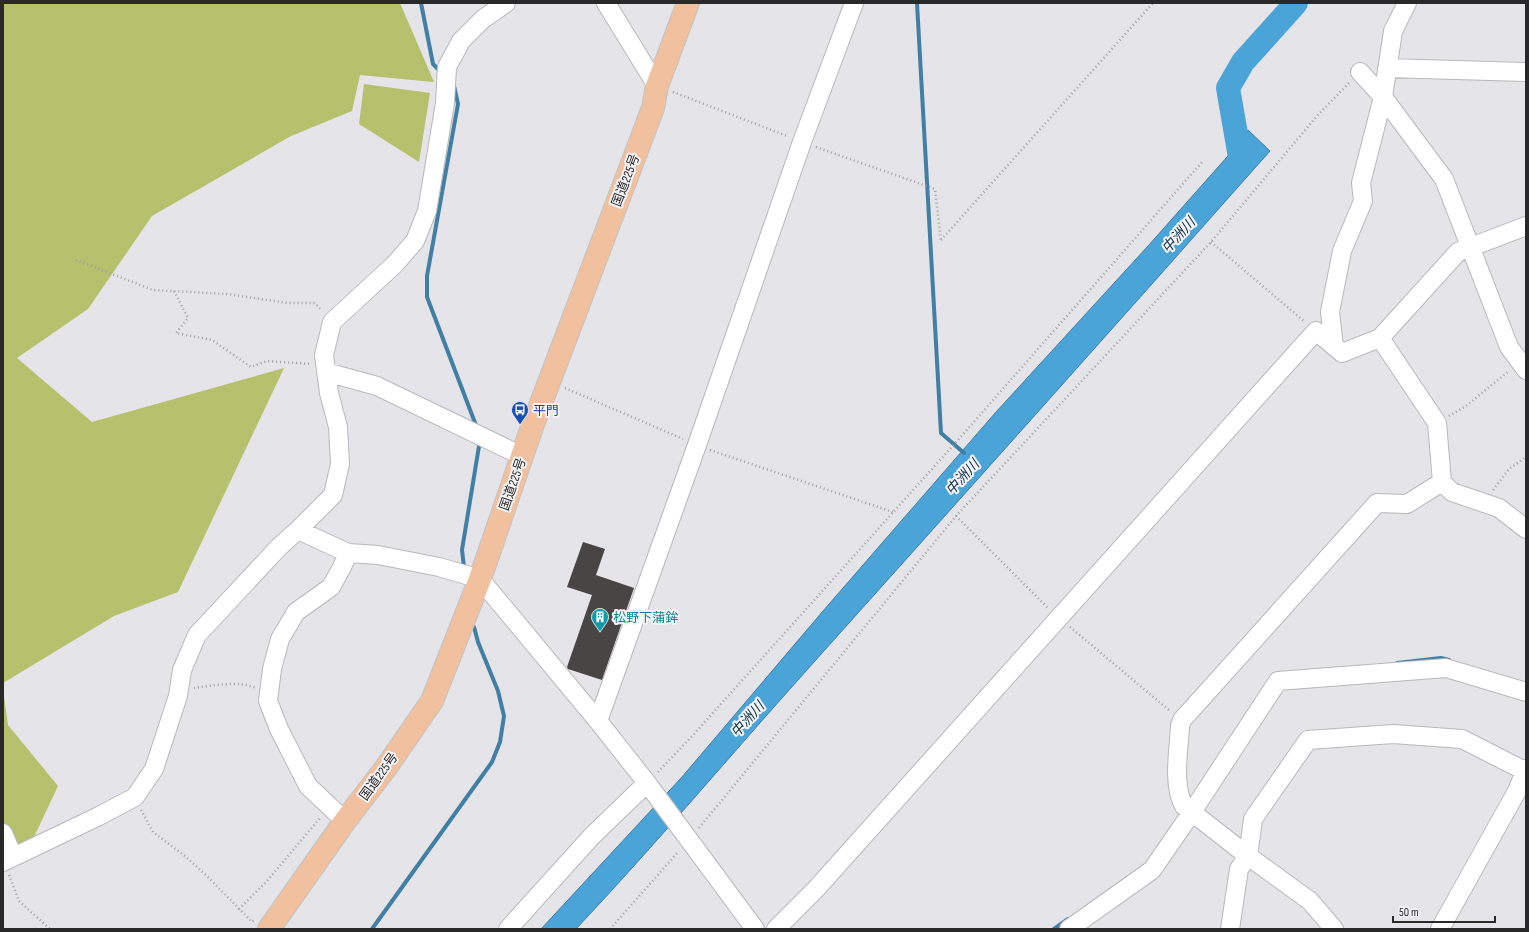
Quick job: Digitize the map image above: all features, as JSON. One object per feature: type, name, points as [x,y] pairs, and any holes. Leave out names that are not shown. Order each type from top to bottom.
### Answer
[{"type":"highway","name":"国道225号","points":[[263,923],[293,896],[338,813],[385,769],[432,700],[480,580],[549,381],[653,108],[657,86],[688,3]]},
{"type":"street","points":[[3,833],[7,860],[135,797],[154,769],[179,690],[182,670],[197,635],[278,547],[298,530],[333,495],[340,464],[338,427],[329,393],[324,355],[332,322],[394,265],[415,241],[427,211],[445,103],[447,68],[461,42],[483,19],[506,3]]},
{"type":"street","points":[[606,3],[657,86]]},
{"type":"street","points":[[598,721],[697,445],[802,142],[854,3]]},
{"type":"street","points":[[1334,346],[1330,312],[1342,251],[1363,201],[1361,183],[1383,97],[1393,31],[1407,3]]},
{"type":"street","points":[[1387,68],[1526,70]]},
{"type":"street","points":[[1360,72],[1383,97],[1444,179],[1469,247],[1509,347],[1523,366]]},
{"type":"street","points":[[776,929],[816,888],[1316,331],[1342,353],[1380,338],[1458,252],[1526,226]]},
{"type":"street","points":[[1380,338],[1437,423],[1442,482],[1452,492],[1499,508],[1526,529]]},
{"type":"street","points":[[326,372],[377,386],[522,456]]},
{"type":"street","points":[[1334,929],[1310,901],[1248,856],[1188,809],[1180,800],[1177,782],[1180,726],[1182,720],[1377,503],[1407,504],[1442,482]]},
{"type":"street","points":[[298,530],[348,553],[378,555],[431,566],[480,580],[598,721],[687,834],[755,929]]},
{"type":"street","points":[[338,813],[308,786],[279,729],[268,702],[272,670],[280,639],[296,612],[331,587],[348,553]]},
{"type":"street","points":[[1069,929],[1152,870],[1188,809],[1278,681],[1446,668],[1526,692]]},
{"type":"street","points":[[1230,929],[1239,869],[1248,856],[1253,819],[1308,740],[1392,734],[1462,739],[1525,770],[1522,794],[1440,929]]},
{"type":"street","points":[[508,929],[592,836],[649,786]]},
{"type":"path","points":[[941,241],[1153,3]]},
{"type":"path","points":[[610,929],[687,834],[956,516],[1211,242],[1317,116],[1360,72]]},
{"type":"path","points":[[649,786],[1203,161]]},
{"type":"path","points":[[1211,242],[1316,331]]},
{"type":"path","points":[[76,260],[153,290],[227,294],[288,304],[315,303],[332,322]]},
{"type":"path","points":[[174,291],[188,318],[176,333],[212,340],[251,367],[267,360],[316,364],[326,372]]},
{"type":"path","points":[[1437,423],[1466,406],[1523,366]]},
{"type":"path","points":[[549,381],[697,445],[893,512]]},
{"type":"path","points":[[1483,503],[1509,469],[1526,457]]},
{"type":"path","points":[[179,690],[218,684],[250,685],[269,696]]},
{"type":"path","points":[[135,797],[153,832],[185,856],[252,922],[263,923]]},
{"type":"path","points":[[239,909],[267,880],[338,813]]},
{"type":"path","points":[[7,860],[20,901],[50,929]]},
{"type":"green space","points":[[3,3],[400,3],[434,82],[360,75],[352,111],[291,136],[152,216],[88,309],[17,358],[92,422],[284,368],[178,592],[114,616],[3,683]]},
{"type":"green space","points":[[364,84],[430,93],[419,162],[359,124]]},
{"type":"green space","points":[[3,689],[8,725],[58,786],[34,837],[3,858]]},
{"type":"water","points":[[1248,130],[1270,151],[576,929],[541,929],[682,777],[823,611],[996,412],[1148,246],[1227,157]]},
{"type":"building","name":"松野下蒲鉾","points":[[583,542],[605,549],[596,575],[634,588],[602,680],[568,669],[567,667],[592,595],[567,587]]},
{"type":"waterway","points":[[421,3],[433,64],[441,72]]},
{"type":"waterway","points":[[917,3],[941,433],[964,453]]},
{"type":"waterway","name":"中洲川","points":[[1234,172],[1241,163],[1228,88],[1243,62],[1296,3]]},
{"type":"waterway","points":[[454,86],[458,104],[427,276],[427,297],[477,428]]},
{"type":"waterway","points":[[464,567],[462,550],[480,440]]},
{"type":"waterway","points":[[372,929],[492,762],[500,742],[504,716],[498,691],[478,642],[474,627]]},
{"type":"waterway","points":[[1397,663],[1441,658],[1449,660]]},
{"type":"waterway","points":[[1054,929],[1068,919]]},
{"type":"place","name":"平門","points":[[520,425]]},
{"type":"place","name":"松野下蒲鉾","points":[[600,632]]}]
